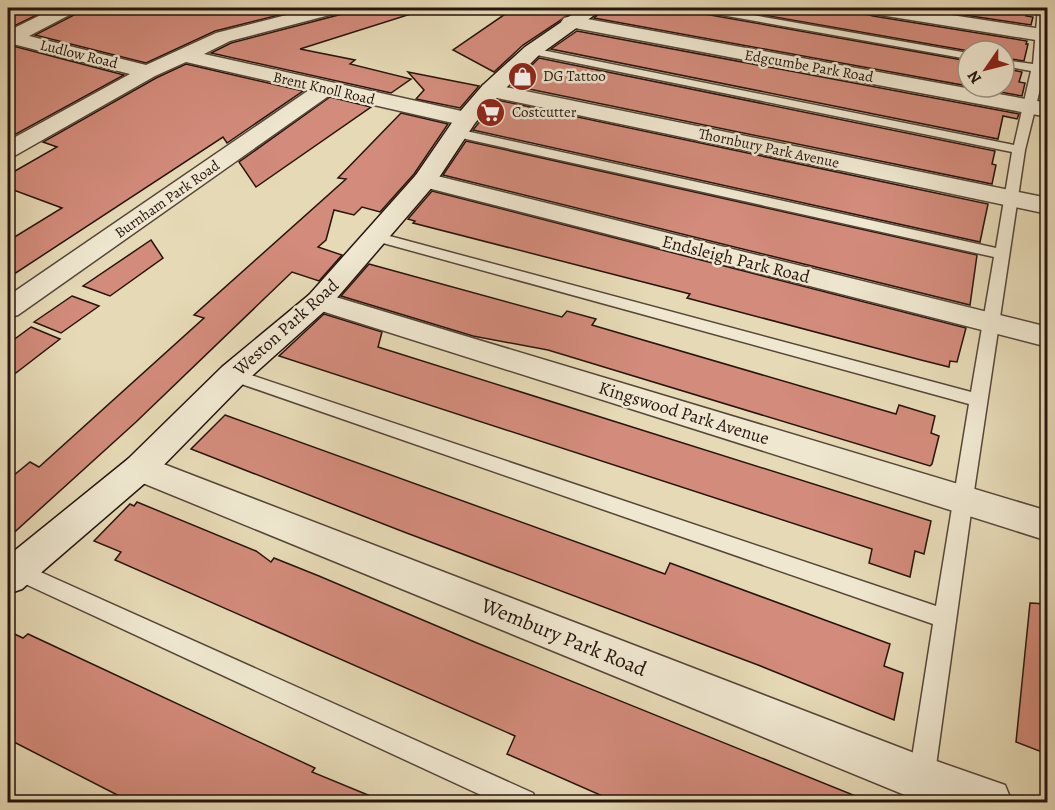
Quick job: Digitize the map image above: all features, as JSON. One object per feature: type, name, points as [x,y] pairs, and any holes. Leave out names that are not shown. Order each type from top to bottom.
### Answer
[{"type":"street","points":[[9,38],[68,8]]},
{"type":"street","points":[[8,150],[148,72],[223,37],[334,8]]},
{"type":"street","name":"Weston Park Road","points":[[12,574],[140,468],[233,375],[319,301],[425,180],[462,126],[491,90],[532,51],[571,22],[595,8]]},
{"type":"street","points":[[874,8],[1045,36]]},
{"type":"street","name":"Edgcumbe Park Road","points":[[571,22],[1040,109]]},
{"type":"street","name":"Ludlow Road","points":[[9,38],[148,72]]},
{"type":"street","name":"Brent Knoll Road","points":[[182,55],[326,88],[462,126]]},
{"type":"street","name":"Burnham Park Road","points":[[8,309],[326,88]]},
{"type":"street","name":"Thornbury Park Avenue","points":[[491,90],[1047,206]]},
{"type":"street","name":"Endsleigh Park Road","points":[[425,180],[1047,337]]},
{"type":"street","name":"Kingswood Park Avenue","points":[[319,301],[963,498],[1047,526]]},
{"type":"street","name":"Wembury Park Road","points":[[140,468],[920,791],[988,802]]},
{"type":"lane","points":[[699,8],[956,54]]},
{"type":"lane","points":[[920,791],[963,498],[993,324],[1019,150],[1040,109],[1039,69],[1045,36],[1043,8]]},
{"type":"lane","points":[[532,51],[1019,150]]},
{"type":"lane","points":[[1016,65],[1039,69]]},
{"type":"lane","points":[[462,126],[1003,254]]},
{"type":"lane","points":[[377,237],[979,400]]},
{"type":"lane","points":[[233,375],[945,619]]},
{"type":"lane","points":[[12,574],[524,802]]},
{"type":"building","points":[[8,8],[51,8],[8,29]]},
{"type":"building","points":[[79,8],[307,8],[215,31],[146,63],[35,35],[76,14]]},
{"type":"building","points":[[345,8],[414,8],[414,13],[300,49],[355,60],[350,64],[411,79],[391,93],[211,53],[231,43],[342,14]]},
{"type":"building","points":[[514,8],[579,8],[523,45],[494,72],[453,50]]},
{"type":"building","points":[[606,8],[692,8],[699,13],[956,59],[956,84],[594,18]]},
{"type":"building","points":[[723,8],[863,8],[866,14],[873,16],[1015,39],[956,39],[956,49]]},
{"type":"building","points":[[917,8],[996,8],[1027,13],[1026,16],[1033,17],[1031,25]]},
{"type":"building","points":[[577,31],[1019,114],[1017,119],[1003,116],[998,139],[551,49]]},
{"type":"building","points":[[1016,39],[1027,41],[1024,61],[1016,60]]},
{"type":"building","points":[[13,46],[124,75],[16,134],[8,131],[8,47]]},
{"type":"building","points":[[539,58],[995,151],[992,164],[996,165],[992,184],[524,88],[514,83]]},
{"type":"building","points":[[186,64],[303,91],[227,143],[223,137],[8,278],[8,241],[62,208],[8,188],[8,175],[57,147],[43,142],[156,78]]},
{"type":"building","points":[[1016,71],[1022,72],[1019,82],[1025,83],[1022,96],[1016,95]]},
{"type":"building","points":[[408,72],[479,86],[460,108],[416,99],[424,90]]},
{"type":"building","points":[[330,97],[371,107],[256,187],[239,162]]},
{"type":"building","points":[[497,100],[988,204],[980,242],[473,130]]},
{"type":"building","points":[[401,113],[448,124],[414,174],[380,212],[362,207],[354,215],[334,210],[326,240],[318,247],[342,255],[319,281],[292,272],[136,422],[8,538],[8,480],[30,462],[39,467],[204,318],[194,315],[346,179],[338,178]]},
{"type":"building","points":[[466,141],[977,255],[970,305],[443,175]]},
{"type":"building","points":[[432,191],[966,328],[957,362],[950,361],[949,367],[921,360],[687,298],[690,294],[413,223],[415,221],[408,219]]},
{"type":"building","points":[[151,240],[163,258],[110,296],[83,286]]},
{"type":"building","points":[[369,264],[562,317],[567,311],[596,319],[592,325],[896,414],[899,405],[935,416],[931,433],[939,436],[932,464],[930,466],[548,350],[473,336],[341,296]]},
{"type":"building","points":[[72,296],[99,306],[61,333],[34,322]]},
{"type":"building","points":[[324,314],[382,332],[378,347],[931,521],[924,554],[915,551],[910,577],[869,563],[872,549],[279,356]]},
{"type":"building","points":[[31,327],[60,339],[8,379],[8,344]]},
{"type":"building","points":[[225,415],[665,574],[670,563],[890,644],[884,666],[903,673],[894,720],[758,665],[191,449]]},
{"type":"building","points":[[137,502],[256,551],[271,562],[274,558],[319,576],[477,643],[868,801],[616,802],[507,754],[515,736],[115,560],[121,552],[94,541],[130,504],[134,506]]},
{"type":"building","points":[[1030,603],[1047,604],[1047,754],[1016,742]]},
{"type":"building","points":[[8,631],[23,638],[28,634],[315,768],[312,772],[385,802],[131,802],[8,739]]},
{"type":"place","name":"DG Tattoo","points":[[522,76]]},
{"type":"place","name":"Costcutter","points":[[491,112]]}]
